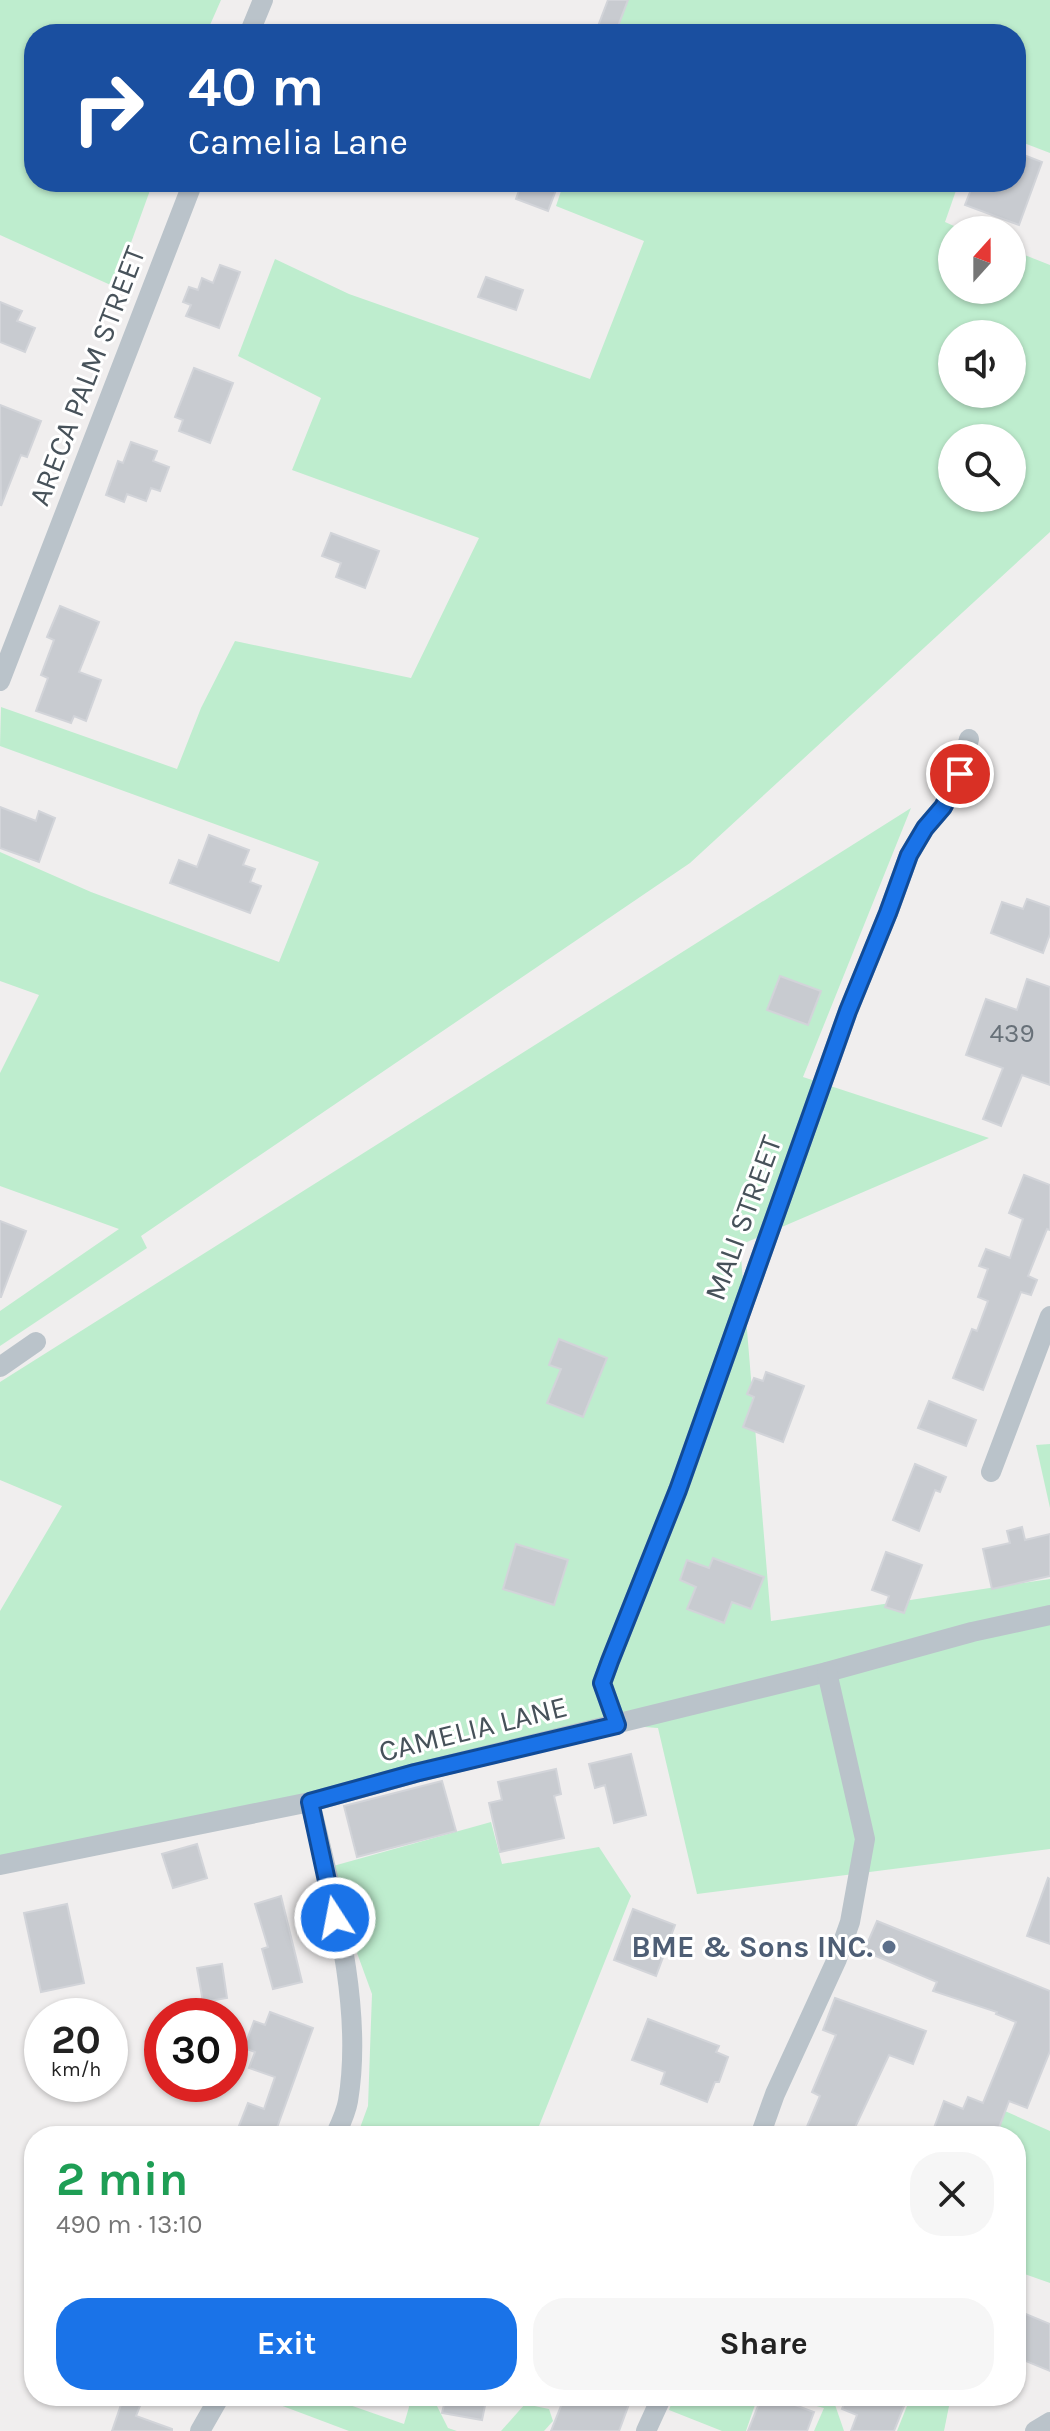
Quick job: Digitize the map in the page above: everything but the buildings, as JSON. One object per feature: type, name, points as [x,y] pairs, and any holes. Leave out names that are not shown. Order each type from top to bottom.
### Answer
[{"type":"street","points":[[253,24],[263,0]]},
{"type":"street","name":"ARECA PALM STREET","points":[[0,681],[189,192]]},
{"type":"street","name":"MALI STREET","points":[[617,1725],[602,1683],[678,1490],[848,1011],[909,855],[925,828],[943,807],[960,774],[969,739]]},
{"type":"street","points":[[991,1472],[1050,1316]]},
{"type":"street","points":[[0,1367],[36,1342]]},
{"type":"street","name":"CAMELIA LANE","points":[[0,1865],[310,1802],[415,1773],[827,1672],[972,1632],[1050,1615]]},
{"type":"street","points":[[764,2126],[775,2094],[837,1959],[850,1922],[865,1839],[827,1672]]},
{"type":"street","points":[[310,1802],[350,1994],[351,2056],[347,2103],[339,2126]]},
{"type":"street","points":[[200,2431],[214,2406]]},
{"type":"street","points":[[646,2431],[657,2406]]},
{"type":"street","points":[[1035,2431],[1050,2422]]},
{"type":"green space","points":[[0,0],[221,0],[210,24],[24,24],[24,192],[149,192],[115,287],[0,235]]},
{"type":"green space","points":[[628,0],[1050,0],[1050,153],[1026,144],[1026,24],[619,24]]},
{"type":"green space","points":[[561,192],[956,192],[947,216],[938,216],[938,304],[1026,304],[1026,256],[1050,265],[1050,532],[690,863],[141,1236],[147,1248],[0,1346],[0,1311],[119,1229],[0,1186],[0,1073],[39,995],[0,981],[0,852],[91,892],[279,962],[319,862],[0,746],[1,707],[177,769],[201,708],[235,641],[411,678],[479,538],[292,470],[321,398],[238,356],[275,259],[349,294],[590,379],[644,241],[556,206]]},
{"type":"green space","points":[[911,808],[803,1077],[989,1138],[740,1245],[771,1621],[1050,1579],[1050,1849],[697,1894],[658,1728],[617,1725],[0,1865],[0,1611],[62,1506],[0,1480],[0,1382]]},
{"type":"green space","points":[[1050,1444],[1050,1508],[1036,1445]]},
{"type":"green space","points":[[491,1822],[502,1864],[599,1847],[631,1896],[539,2126],[361,2126],[368,2106],[372,1994],[326,1868]]},
{"type":"green space","points":[[1005,2111],[1050,2131],[1050,2283],[1026,2275],[1026,2126],[1000,2126]]},
{"type":"green space","points":[[283,2406],[353,2406],[404,2424],[409,2406],[437,2406],[448,2428],[457,2431],[349,2431]]},
{"type":"green space","points":[[523,2406],[549,2409],[553,2421],[544,2431],[501,2431]]},
{"type":"green space","points":[[670,2406],[755,2406],[746,2431],[722,2431],[669,2410]]},
{"type":"green space","points":[[816,2406],[835,2406],[844,2431],[814,2431],[824,2408]]},
{"type":"green space","points":[[907,2406],[949,2406],[944,2431],[897,2431]]},
{"type":"place","name":"BME & Sons INC.","points":[[889,1947]]},
{"type":"route","points":[[335,1918],[310,1802],[415,1773],[617,1725],[602,1683],[678,1490],[848,1011],[909,855],[925,828],[943,807],[960,774]]}]
